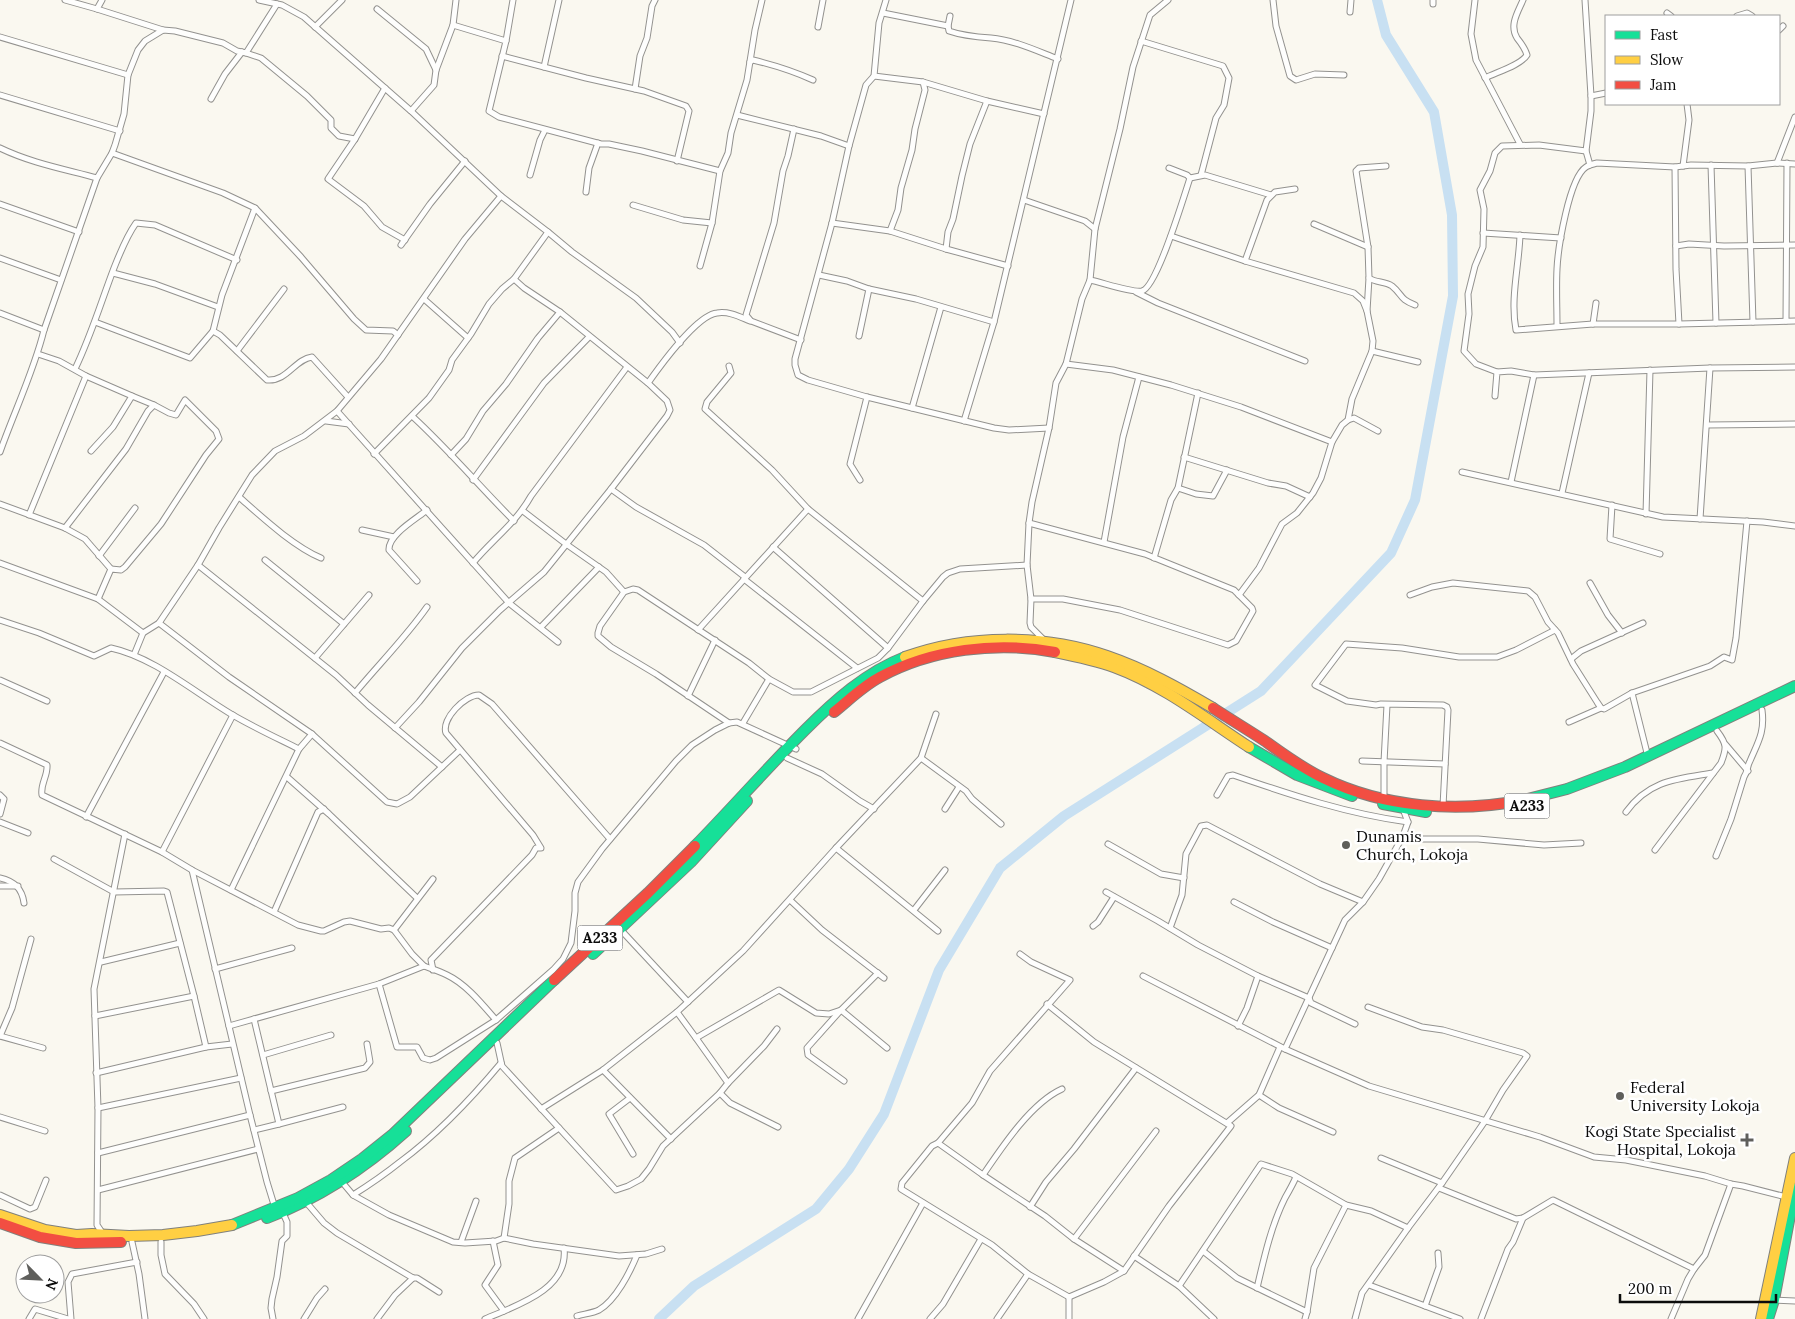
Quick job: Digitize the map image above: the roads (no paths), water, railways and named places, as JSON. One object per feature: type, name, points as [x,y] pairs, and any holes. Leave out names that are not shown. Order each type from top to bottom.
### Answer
[{"type":"highway","name":"A233","points":[[0,1215],[39,1229],[74,1236],[88,1233],[155,1236],[192,1232],[233,1224],[306,1202],[342,1182],[375,1159],[396,1141],[497,1043],[515,1021],[684,858],[835,702],[861,681],[889,664],[919,652],[951,644],[987,640],[1046,642],[1096,652],[1166,680],[1325,779],[1367,794],[1443,806],[1537,801],[1574,795],[1605,783],[1795,694]]},
{"type":"highway","name":"A233","points":[[0,1222],[40,1237],[76,1243],[161,1242],[194,1239],[234,1230],[279,1210],[333,1179],[371,1153],[515,1021],[620,929],[691,862],[787,758],[793,747],[834,712],[880,677],[921,660],[954,652],[988,647],[1055,650],[1094,659],[1143,680],[1291,772],[1364,800],[1403,809],[1427,812],[1468,813],[1514,809],[1581,786],[1648,757],[1795,686]]},
{"type":"highway","points":[[1761,1319],[1795,1158]]},
{"type":"highway","points":[[1768,1319],[1774,1300],[1795,1189]]},
{"type":"street","points":[[65,0],[163,30],[175,31],[223,43],[237,51],[261,58],[307,96],[332,120],[331,128],[339,136],[355,139]]},
{"type":"street","points":[[97,9],[102,0]]},
{"type":"street","points":[[260,0],[280,3],[304,18],[411,111],[501,196],[572,252],[636,298],[672,332],[680,343]]},
{"type":"street","points":[[315,27],[342,0]]},
{"type":"street","points":[[411,111],[434,85],[436,70],[453,25],[456,0]]},
{"type":"street","points":[[513,0],[506,41],[489,111],[499,117],[545,130],[642,151],[720,171]]},
{"type":"street","points":[[544,67],[559,0]]},
{"type":"street","points":[[635,89],[640,56],[648,38],[652,6],[655,0]]},
{"type":"street","points":[[700,266],[712,223],[720,171],[728,153],[750,62],[762,0]]},
{"type":"street","points":[[818,27],[823,0]]},
{"type":"street","points":[[886,0],[883,14],[880,17],[874,76],[866,85],[849,146],[832,223],[794,365],[798,375],[808,380],[964,421],[1009,430],[1049,428]]},
{"type":"street","points":[[964,421],[994,322],[1072,0]]},
{"type":"street","points":[[1046,642],[1031,626],[1031,599],[1027,566],[1032,502],[1049,428],[1056,383],[1066,364],[1082,299],[1090,280],[1095,229],[1120,129],[1133,66],[1150,15],[1168,0]]},
{"type":"street","points":[[1274,0],[1278,33],[1290,76],[1296,80],[1315,74],[1344,75]]},
{"type":"street","points":[[1350,12],[1351,0]]},
{"type":"street","points":[[1475,0],[1470,34],[1476,60],[1520,144]]},
{"type":"street","points":[[1485,78],[1516,64],[1525,59],[1527,55],[1526,50],[1515,35],[1513,22],[1523,0]]},
{"type":"street","points":[[1585,0],[1592,96],[1586,151],[1590,165]]},
{"type":"street","points":[[211,99],[225,74],[244,52],[280,3]]},
{"type":"street","points":[[377,9],[426,49],[436,70]]},
{"type":"street","points":[[883,14],[948,26]]},
{"type":"street","points":[[950,16],[949,31],[956,34],[1006,41],[1031,48],[1058,59]]},
{"type":"street","points":[[453,25],[506,41]]},
{"type":"street","points":[[0,452],[17,404],[38,354],[61,280],[98,178],[112,154],[120,131],[124,114],[128,75],[138,50],[144,41],[163,30]]},
{"type":"street","points":[[0,37],[128,75]]},
{"type":"street","points":[[1141,41],[1222,66],[1229,78],[1224,105],[1216,118],[1201,176]]},
{"type":"street","points":[[502,56],[635,89],[686,106],[689,111],[677,161]]},
{"type":"street","points":[[750,62],[753,60],[764,62],[813,80]]},
{"type":"street","points":[[874,76],[923,82],[987,101],[1044,114]]},
{"type":"street","points":[[890,231],[898,210],[901,188],[912,150],[914,129],[925,90],[923,82]]},
{"type":"street","points":[[925,90],[934,85]]},
{"type":"street","points":[[385,88],[328,180],[364,206],[382,227],[403,243],[430,204],[465,161]]},
{"type":"street","points":[[1592,96],[1605,93]]},
{"type":"street","points":[[0,95],[120,131]]},
{"type":"street","points":[[946,249],[948,232],[953,219],[966,160],[987,101]]},
{"type":"street","points":[[1683,166],[1689,120],[1687,105]]},
{"type":"street","points":[[737,115],[821,136],[849,146]]},
{"type":"street","points":[[1777,163],[1795,117]]},
{"type":"street","points":[[751,321],[746,315],[774,223],[783,172],[794,129]]},
{"type":"street","points":[[530,175],[540,140],[545,130]]},
{"type":"street","points":[[586,192],[590,168],[598,143]]},
{"type":"street","points":[[1586,151],[1520,144],[1502,146],[1495,153],[1490,171],[1480,190],[1484,209],[1483,247],[1475,266],[1468,294],[1470,314],[1464,351],[1476,364],[1497,372],[1511,371],[1534,375],[1710,368],[1795,367]]},
{"type":"street","points":[[0,148],[19,157],[98,178]]},
{"type":"street","points":[[112,154],[223,193],[255,208],[301,257],[354,320],[366,330],[393,331],[398,335]]},
{"type":"street","points":[[1557,326],[1557,268],[1561,238],[1575,183],[1579,174],[1587,166],[1597,163],[1675,167],[1691,165],[1748,166],[1777,163],[1795,164]]},
{"type":"street","points":[[1786,321],[1787,163]]},
{"type":"street","points":[[1711,165],[1716,323]]},
{"type":"street","points":[[1367,311],[1368,247],[1356,171],[1359,168],[1386,166]]},
{"type":"street","points":[[1748,166],[1753,322]]},
{"type":"street","points":[[1675,167],[1679,324]]},
{"type":"street","points":[[1169,168],[1190,178],[1205,175],[1271,195]]},
{"type":"street","points":[[1136,291],[1146,290],[1150,285],[1171,236],[1190,178]]},
{"type":"street","points":[[1245,261],[1267,200],[1271,195],[1281,190],[1295,189]]},
{"type":"street","points":[[134,655],[143,633],[159,623],[198,565],[252,475],[274,451],[299,439],[326,421],[337,411],[381,359],[466,239],[501,196]]},
{"type":"street","points":[[1024,200],[1085,221],[1095,229]]},
{"type":"street","points":[[0,204],[79,232]]},
{"type":"street","points":[[633,205],[683,220],[712,223]]},
{"type":"street","points":[[95,322],[190,358],[213,331],[218,307],[255,208]]},
{"type":"street","points":[[75,369],[129,232],[136,223],[155,225],[237,260]]},
{"type":"street","points":[[832,223],[890,231],[1008,266]]},
{"type":"street","points":[[1314,224],[1368,247]]},
{"type":"street","points":[[374,454],[429,398],[449,370],[452,360],[489,304],[514,279],[548,232]]},
{"type":"street","points":[[1483,233],[1561,238]]},
{"type":"street","points":[[1520,235],[1514,321],[1516,330],[1593,324],[1795,321]]},
{"type":"street","points":[[1171,236],[1245,261],[1354,293],[1363,301],[1373,340],[1372,351],[1352,399],[1348,420]]},
{"type":"street","points":[[1676,246],[1689,244],[1795,245]]},
{"type":"street","points":[[0,258],[61,280]]},
{"type":"street","points":[[112,273],[155,284],[218,307]]},
{"type":"street","points":[[818,275],[916,299],[994,322]]},
{"type":"street","points":[[1369,278],[1387,283],[1404,300],[1415,305]]},
{"type":"street","points":[[396,728],[420,702],[462,648],[544,572],[611,489],[670,410],[667,401],[648,383],[560,312],[514,279]]},
{"type":"street","points":[[1090,280],[1136,291],[1158,303],[1305,361]]},
{"type":"street","points":[[237,351],[284,289]]},
{"type":"street","points":[[859,336],[869,289]]},
{"type":"street","points":[[424,299],[468,338]]},
{"type":"street","points":[[1593,324],[1596,303]]},
{"type":"street","points":[[912,408],[941,307]]},
{"type":"street","points":[[451,455],[466,438],[483,411],[506,384],[538,338],[560,312]]},
{"type":"street","points":[[0,313],[44,330]]},
{"type":"street","points":[[648,383],[680,343],[707,316],[716,313],[728,313],[801,340]]},
{"type":"street","points":[[213,331],[220,334],[263,377],[272,380],[284,376],[307,358],[312,358],[348,398]]},
{"type":"street","points":[[473,480],[544,383],[589,337]]},
{"type":"street","points":[[1372,351],[1418,362]]},
{"type":"street","points":[[0,504],[65,528],[85,539],[111,569],[121,570],[161,524],[206,455],[219,439],[216,431],[185,400],[176,415],[169,413],[154,404],[38,354]]},
{"type":"street","points":[[1066,364],[1113,370],[1198,393],[1241,407],[1332,442]]},
{"type":"street","points":[[728,366],[732,373],[706,402],[705,409],[772,470],[808,509],[923,601]]},
{"type":"street","points":[[473,563],[523,511],[531,496],[627,367]]},
{"type":"street","points":[[1700,519],[1710,368]]},
{"type":"street","points":[[1646,514],[1650,370]]},
{"type":"street","points":[[1495,396],[1497,372]]},
{"type":"street","points":[[1562,493],[1589,373]]},
{"type":"street","points":[[1511,482],[1534,375]]},
{"type":"street","points":[[29,515],[86,376]]},
{"type":"street","points":[[1104,542],[1123,437],[1139,376]]},
{"type":"street","points":[[1154,558],[1171,500],[1178,488],[1198,393]]},
{"type":"street","points":[[91,451],[113,427],[132,396]]},
{"type":"street","points":[[860,480],[850,464],[867,397]]},
{"type":"street","points":[[65,528],[126,449],[154,404]]},
{"type":"street","points":[[337,411],[509,603],[558,642]]},
{"type":"street","points":[[412,416],[434,436],[473,480],[514,521]]},
{"type":"street","points":[[1239,595],[1259,568],[1282,524],[1297,513],[1310,497],[1321,478],[1332,442],[1342,424],[1354,418],[1378,431]]},
{"type":"street","points":[[326,421],[350,424]]},
{"type":"street","points":[[1707,425],[1795,424]]},
{"type":"street","points":[[1184,457],[1268,483],[1286,486],[1310,497]]},
{"type":"street","points":[[1178,488],[1196,494],[1213,496],[1227,470]]},
{"type":"street","points":[[1462,472],[1562,493],[1646,514],[1677,519],[1747,521],[1795,526]]},
{"type":"street","points":[[611,489],[636,507],[704,546],[857,668]]},
{"type":"street","points":[[239,497],[275,528],[312,554],[321,558]]},
{"type":"street","points":[[1612,505],[1610,539],[1660,554]]},
{"type":"street","points":[[99,556],[135,508]]},
{"type":"street","points":[[698,630],[808,509]]},
{"type":"street","points":[[417,581],[389,550],[389,544],[394,537],[427,510]]},
{"type":"street","points":[[523,511],[566,544],[599,566],[624,592]]},
{"type":"street","points":[[1569,722],[1601,708],[1604,709],[1632,694],[1710,666],[1724,657],[1732,660],[1736,638],[1747,521]]},
{"type":"street","points":[[1029,523],[1104,542],[1154,558],[1234,590],[1253,611],[1236,641],[1228,645],[1120,610],[1063,599],[1031,599]]},
{"type":"street","points":[[362,530],[394,537]]},
{"type":"street","points":[[773,547],[888,648]]},
{"type":"street","points":[[265,560],[344,624]]},
{"type":"street","points":[[0,564],[98,599],[143,633]]},
{"type":"street","points":[[198,565],[315,658],[442,766]]},
{"type":"street","points":[[541,627],[599,566]]},
{"type":"street","points":[[729,723],[611,647],[598,636],[600,626],[624,592],[633,588],[638,590],[749,663],[768,679],[793,692],[804,693],[811,692],[878,658],[888,648],[943,577],[953,571],[1027,566]]},
{"type":"street","points":[[98,599],[111,569]]},
{"type":"street","points":[[1410,595],[1432,587],[1453,583],[1528,591],[1536,597],[1548,622],[1555,630],[1601,708]]},
{"type":"street","points":[[1590,583],[1608,615],[1622,633]]},
{"type":"street","points":[[315,658],[368,595]]},
{"type":"street","points":[[355,692],[414,625],[427,607]]},
{"type":"street","points":[[0,620],[39,633],[94,656],[111,648],[134,655],[233,715],[299,749]]},
{"type":"street","points":[[159,623],[228,677],[312,734],[387,802],[393,804],[402,803],[460,750]]},
{"type":"street","points":[[1571,659],[1581,651],[1643,623]]},
{"type":"street","points":[[1443,806],[1447,707],[1443,705],[1376,705],[1347,702],[1314,685],[1346,644],[1402,648],[1459,657],[1497,657],[1516,650],[1555,630]]},
{"type":"street","points":[[688,696],[715,640]]},
{"type":"street","points":[[86,817],[164,672]]},
{"type":"street","points":[[743,723],[768,679]]},
{"type":"street","points":[[0,680],[47,702]]},
{"type":"street","points":[[1632,694],[1648,757]]},
{"type":"street","points":[[433,970],[432,960],[532,855],[536,848],[541,848],[446,733],[446,719],[468,697],[480,695],[492,704],[610,839]]},
{"type":"street","points":[[1384,797],[1387,705]]},
{"type":"street","points":[[1716,856],[1731,819],[1748,770],[1749,761],[1758,746],[1764,721],[1762,710]]},
{"type":"street","points":[[541,1109],[603,1070],[677,1012],[744,951],[836,848],[921,758],[936,714]]},
{"type":"street","points":[[162,852],[233,715]]},
{"type":"street","points":[[379,984],[398,1047],[417,1047],[426,1060],[436,1058],[496,1020],[563,959],[571,943],[575,893],[578,882],[610,839],[676,761],[692,745],[729,723],[737,722],[743,723],[793,747]]},
{"type":"street","points":[[1717,731],[1748,770]]},
{"type":"street","points":[[231,890],[299,749],[312,734]]},
{"type":"street","points":[[0,743],[46,765],[47,770],[40,788],[42,795],[162,852],[192,870],[298,925],[324,932],[340,923],[350,922],[371,928],[390,928],[394,930],[412,954],[424,966],[448,975],[467,989],[496,1020]]},
{"type":"street","points":[[1655,850],[1721,763],[1726,744]]},
{"type":"street","points":[[787,758],[822,774],[874,809]]},
{"type":"street","points":[[921,758],[959,786],[1001,824]]},
{"type":"street","points":[[1362,761],[1445,764]]},
{"type":"street","points":[[1626,812],[1634,800],[1659,784],[1713,773]]},
{"type":"street","points":[[1217,795],[1228,776],[1233,775],[1298,797],[1351,812],[1408,822]]},
{"type":"street","points":[[287,777],[324,809],[417,898]]},
{"type":"street","points":[[945,809],[959,786]]},
{"type":"street","points":[[0,795],[4,799],[0,814]]},
{"type":"street","points":[[274,912],[318,812],[324,809]]},
{"type":"street","points":[[1227,1123],[1259,1095],[1309,998],[1345,920],[1363,902],[1379,879],[1403,836],[1408,822],[1403,809]]},
{"type":"street","points":[[0,822],[28,833]]},
{"type":"street","points":[[1170,928],[1180,900],[1186,854],[1201,826],[1207,825],[1320,884],[1363,902]]},
{"type":"street","points":[[103,1234],[97,1224],[98,1108],[94,989],[101,962],[124,834]]},
{"type":"street","points":[[1403,836],[1411,838],[1478,839],[1544,845],[1581,843]]},
{"type":"street","points":[[1108,844],[1161,874],[1184,878]]},
{"type":"street","points":[[836,848],[914,910],[938,932]]},
{"type":"street","points":[[54,859],[114,892],[166,892],[206,1047]]},
{"type":"street","points":[[192,870],[258,1149],[279,1210],[287,1222],[287,1236],[282,1241],[272,1299],[273,1319]]},
{"type":"street","points":[[914,910],[945,870]]},
{"type":"street","points":[[0,878],[8,879],[18,886],[24,903]]},
{"type":"street","points":[[394,930],[433,878]]},
{"type":"street","points":[[0,886],[18,886]]},
{"type":"street","points":[[1106,892],[1198,945],[1258,976],[1309,998],[1312,1003],[1355,1024]]},
{"type":"street","points":[[1093,926],[1098,922],[1114,897]]},
{"type":"street","points":[[790,900],[822,930],[884,978]]},
{"type":"street","points":[[1234,902],[1273,922],[1332,948]]},
{"type":"street","points":[[620,929],[688,1002]]},
{"type":"street","points":[[31,939],[12,1008],[0,1036],[43,1048]]},
{"type":"street","points":[[101,962],[180,943]]},
{"type":"street","points":[[215,969],[292,948]]},
{"type":"street","points":[[1020,954],[1031,962],[1070,980],[990,1071],[972,1103],[938,1143],[932,1146],[902,1183],[903,1191],[981,1239],[1028,1274],[1069,1298]]},
{"type":"street","points":[[229,1026],[379,984],[424,966]]},
{"type":"street","points":[[844,1081],[808,1055],[807,1048],[878,973]]},
{"type":"street","points":[[1142,976],[1283,1048],[1370,1086],[1540,1137],[1594,1158],[1626,1160],[1705,1176],[1786,1197]]},
{"type":"street","points":[[1238,1026],[1247,1008],[1258,976]]},
{"type":"street","points":[[696,1038],[779,990],[816,1013],[829,1014],[841,1010]]},
{"type":"street","points":[[95,1016],[194,996]]},
{"type":"street","points":[[1047,1004],[1094,1042],[1231,1126],[1169,1206],[1124,1271],[1069,1298]]},
{"type":"street","points":[[1356,1319],[1362,1293],[1485,1121],[1503,1090],[1527,1056],[1523,1053],[1443,1030],[1415,1026],[1368,1007]]},
{"type":"street","points":[[841,1010],[887,1048]]},
{"type":"street","points":[[677,1012],[728,1083]]},
{"type":"street","points":[[254,1019],[279,1124]]},
{"type":"street","points":[[497,1043],[501,1063],[515,1081],[616,1190],[640,1179],[663,1146],[720,1093],[777,1030]]},
{"type":"street","points":[[263,1055],[331,1035]]},
{"type":"street","points":[[96,1073],[206,1047],[232,1044]]},
{"type":"street","points":[[271,1091],[366,1068],[370,1062],[367,1044]]},
{"type":"street","points":[[353,1196],[401,1162],[424,1142],[458,1111],[501,1063]]},
{"type":"street","points":[[1030,1207],[1046,1182],[1074,1149],[1136,1068]]},
{"type":"street","points":[[603,1070],[671,1138]]},
{"type":"street","points":[[98,1108],[241,1078]]},
{"type":"street","points":[[983,1175],[1019,1126],[1052,1094],[1062,1089]]},
{"type":"street","points":[[720,1093],[730,1103],[778,1127]]},
{"type":"street","points":[[1259,1095],[1279,1108],[1333,1132]]},
{"type":"street","points":[[630,1098],[609,1114],[633,1154]]},
{"type":"street","points":[[254,1130],[343,1107]]},
{"type":"street","points":[[98,1153],[250,1115]]},
{"type":"street","points":[[0,1117],[45,1131]]},
{"type":"street","points":[[504,1238],[509,1204],[509,1181],[515,1158],[559,1128]]},
{"type":"street","points":[[1074,1239],[1156,1131]]},
{"type":"street","points":[[938,1143],[1030,1207],[1046,1216],[1074,1239],[1124,1271]]},
{"type":"street","points":[[98,1190],[258,1149]]},
{"type":"street","points":[[1381,1158],[1516,1219],[1523,1218],[1553,1200],[1694,1269]]},
{"type":"street","points":[[1179,1286],[1261,1164],[1296,1177],[1346,1205],[1371,1211],[1408,1228]]},
{"type":"street","points":[[1257,1288],[1267,1247],[1286,1197],[1296,1177]]},
{"type":"street","points":[[0,1195],[30,1209],[35,1207],[46,1180]]},
{"type":"street","points":[[342,1182],[353,1196],[390,1215],[453,1242],[493,1241],[504,1238],[619,1256],[646,1254],[662,1249]]},
{"type":"street","points":[[1671,1319],[1688,1279],[1705,1255],[1731,1184]]},
{"type":"street","points":[[461,1242],[476,1201]]},
{"type":"street","points":[[306,1202],[324,1223],[337,1233],[413,1278],[418,1278],[439,1292]]},
{"type":"street","points":[[858,1319],[923,1203]]},
{"type":"street","points":[[1304,1319],[1307,1312],[1314,1268],[1346,1205]]},
{"type":"street","points":[[1481,1319],[1508,1249],[1523,1218]]},
{"type":"street","points":[[88,1233],[97,1224]]},
{"type":"street","points":[[930,1319],[943,1304],[981,1239]]},
{"type":"street","points":[[493,1241],[498,1265],[485,1285],[504,1311]]},
{"type":"street","points":[[132,1242],[137,1262],[145,1319]]},
{"type":"street","points":[[161,1242],[161,1255],[165,1274],[194,1304],[204,1319]]},
{"type":"street","points":[[485,1319],[536,1296],[553,1281],[565,1257],[564,1248]]},
{"type":"street","points":[[1203,1251],[1237,1278],[1307,1312]]},
{"type":"street","points":[[1425,1306],[1439,1267],[1438,1252]]},
{"type":"street","points":[[577,1316],[600,1309],[614,1296],[631,1269],[637,1254]]},
{"type":"street","points":[[1134,1256],[1179,1286],[1214,1319]]},
{"type":"street","points":[[29,1319],[35,1309],[69,1319],[68,1282],[72,1274],[137,1262]]},
{"type":"street","points":[[997,1319],[1028,1274]]},
{"type":"street","points":[[377,1319],[395,1295],[413,1278]]},
{"type":"street","points":[[1369,1285],[1460,1319]]},
{"type":"street","points":[[304,1319],[317,1298],[325,1290]]},
{"type":"street","points":[[1069,1298],[1069,1319]]},
{"type":"street","points":[[1774,1300],[1795,1301]]},
{"type":"waterway","points":[[659,1319],[694,1286],[816,1209],[849,1169],[884,1114],[939,970],[1000,868],[1064,816],[1261,691],[1391,553],[1415,500],[1453,296],[1452,215],[1434,112],[1386,35],[1377,0]]},
{"type":"place","name":"Dunamis Church, Lokoja","points":[[1346,845]]},
{"type":"place","name":"Federal University Lokoja","points":[[1620,1096]]},
{"type":"place","name":"Kogi State Specialist Hospital, Lokoja","points":[[1747,1140]]}]
